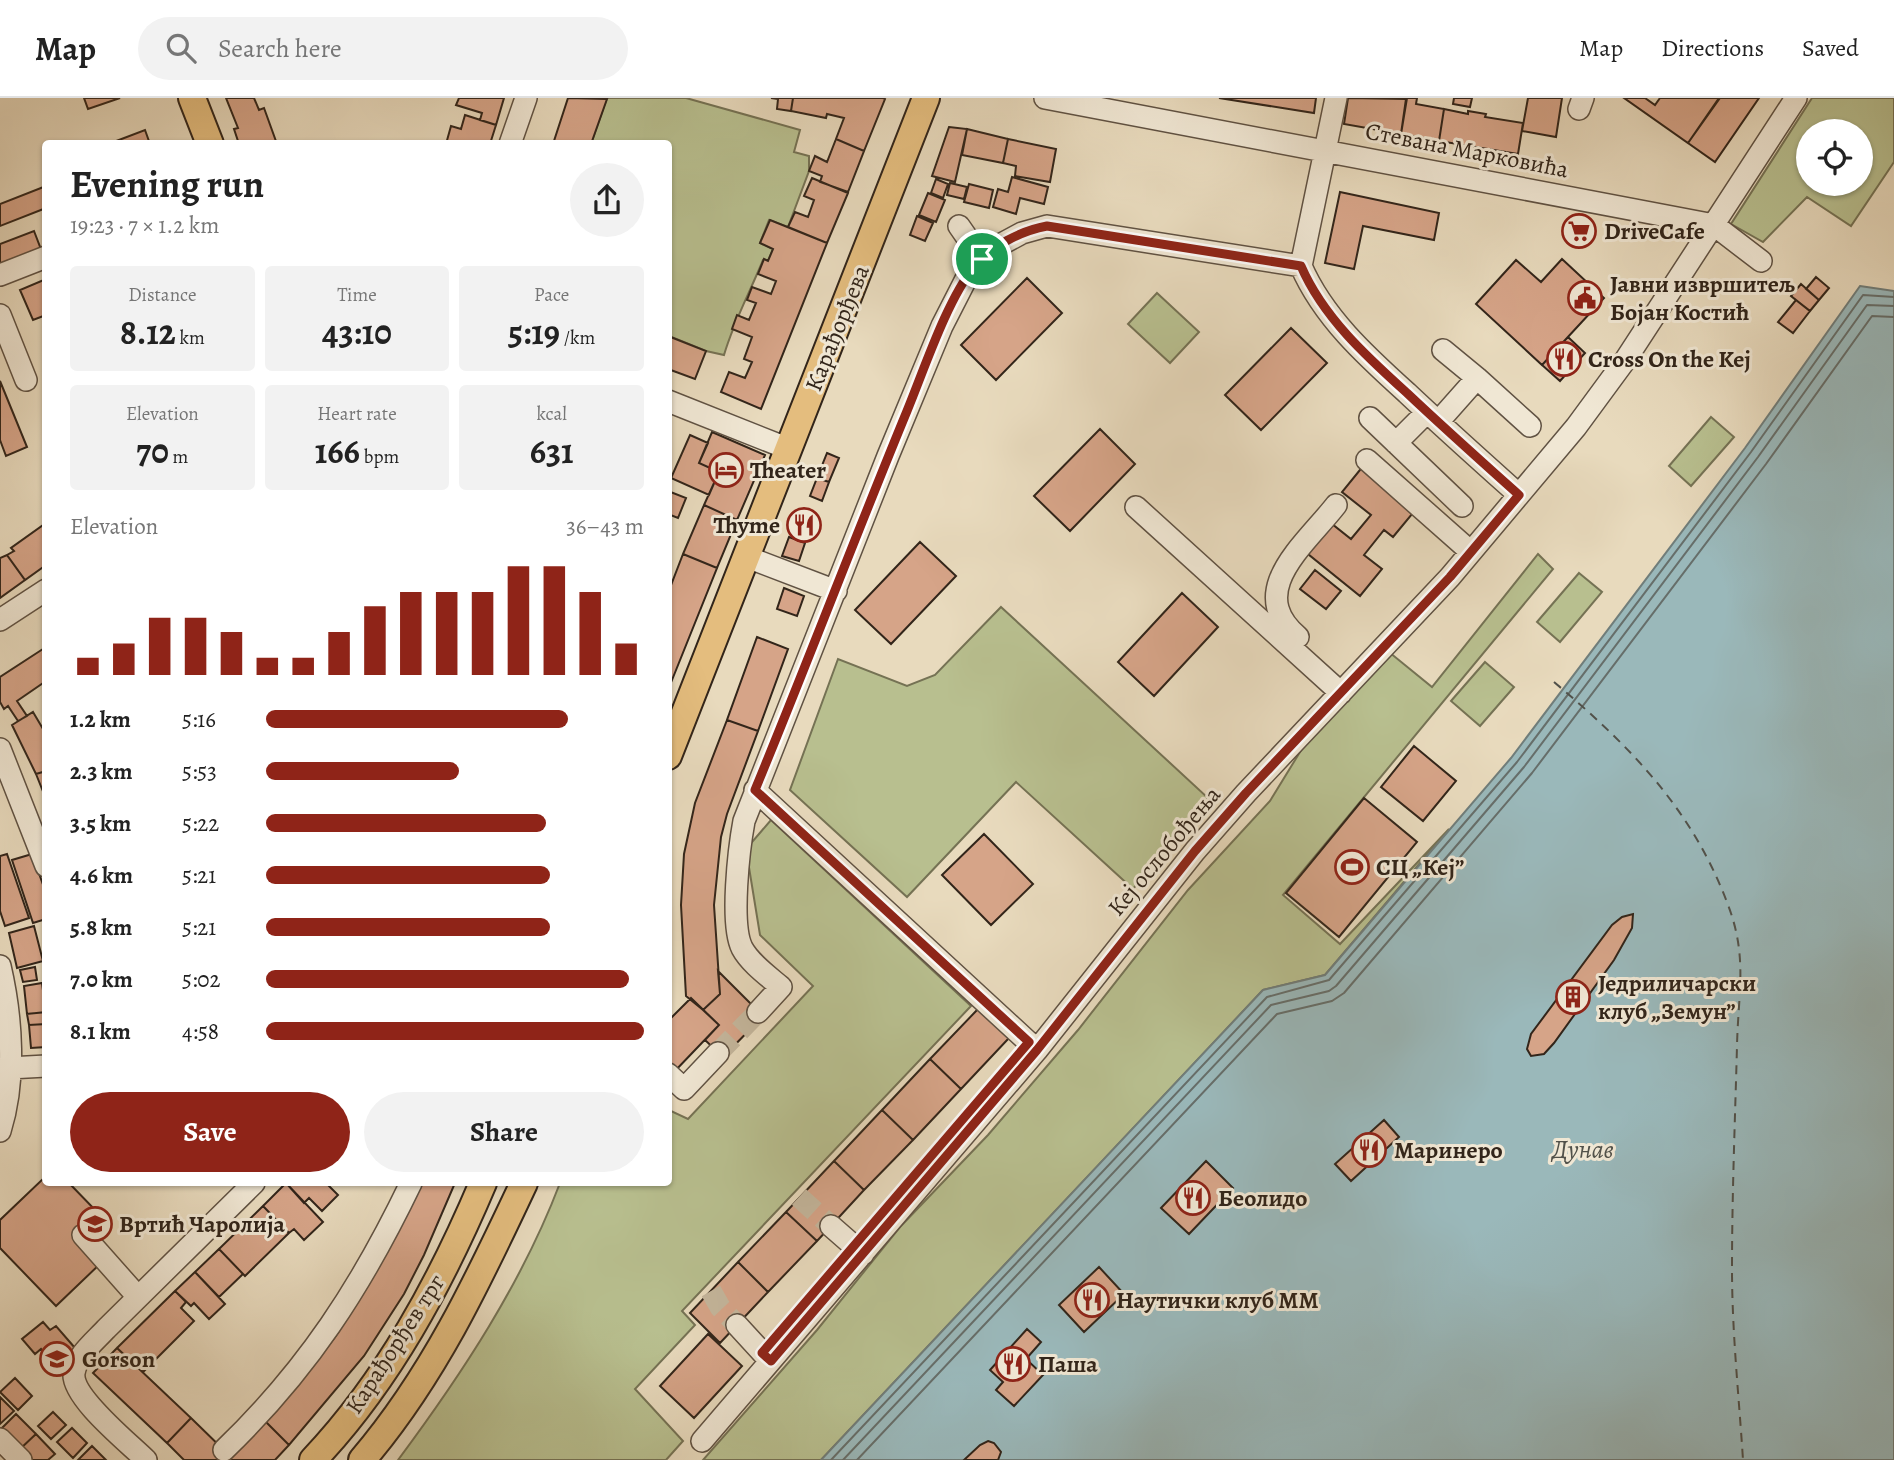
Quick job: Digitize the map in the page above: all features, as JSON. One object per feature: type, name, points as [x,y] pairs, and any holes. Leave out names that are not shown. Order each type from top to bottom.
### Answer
[{"type":"main road","points":[[192,98],[208,140]]},
{"type":"main road","name":"Карађорђева","points":[[672,746],[926,98]]},
{"type":"main road","name":"Карађорђев трг","points":[[313,1460],[354,1411],[416,1321],[482,1186]]},
{"type":"main road","points":[[507,1219],[510,1186]]},
{"type":"main road","name":"Карађорђев трг","points":[[362,1460],[427,1373],[447,1340],[523,1186]]},
{"type":"street","points":[[511,140],[526,98]]},
{"type":"street","name":"Стевана Марковића","points":[[1045,98],[1714,225]]},
{"type":"street","points":[[1336,98],[1301,266],[1328,312],[1375,364],[1519,495]]},
{"type":"street","name":"Кеј ослобођења","points":[[702,1441],[766,1357],[1033,1046],[1195,851],[1471,552],[1576,427],[1626,359],[1794,99]]},
{"type":"street","points":[[1714,225],[1761,261]]},
{"type":"street","points":[[959,226],[982,259]]},
{"type":"street","points":[[758,1012],[781,987],[747,956],[739,939],[737,865],[744,821],[937,338],[965,281],[982,259],[996,247],[1022,233],[1047,226],[1301,266]]},
{"type":"street","points":[[0,275],[42,259]]},
{"type":"street","points":[[0,315],[26,380]]},
{"type":"street","points":[[1443,350],[1530,426]]},
{"type":"street","points":[[1396,443],[1432,417],[1477,378]]},
{"type":"street","points":[[672,403],[789,449]]},
{"type":"street","points":[[1370,418],[1462,506]]},
{"type":"street","points":[[1367,460],[1471,552]]},
{"type":"street","points":[[1336,505],[1280,575],[1275,608],[1289,630],[1346,687]]},
{"type":"street","points":[[1136,507],[1179,547],[1346,687]]},
{"type":"street","points":[[747,557],[836,591]]},
{"type":"street","points":[[0,621],[42,593]]},
{"type":"street","points":[[0,749],[42,856]]},
{"type":"street","points":[[755,790],[1033,1046]]},
{"type":"street","points":[[0,966],[10,1037],[9,1068],[0,1131]]},
{"type":"street","points":[[672,1078],[684,1089],[718,1053]]},
{"type":"street","points":[[9,1068],[42,1066]]},
{"type":"street","points":[[146,1460],[80,1396],[74,1376],[84,1353],[251,1186]]},
{"type":"street","points":[[224,1450],[292,1377],[329,1331],[386,1235],[410,1186]]},
{"type":"street","points":[[831,1226],[858,1250]]},
{"type":"street","points":[[83,1235],[138,1297]]},
{"type":"street","points":[[732,1385],[766,1357],[737,1325]]},
{"type":"street","points":[[0,1438],[21,1460]]},
{"type":"green space","points":[[607,98],[686,98],[800,130],[794,152],[809,156],[809,171],[788,227],[769,220],[760,243],[773,249],[768,261],[763,260],[724,355],[672,337],[672,140],[592,140]]},
{"type":"green space","points":[[1812,98],[1894,98],[1894,162],[1873,193],[1873,119],[1798,119]]},
{"type":"green space","points":[[1796,123],[1796,196],[1871,196],[1851,226],[1807,197],[1763,242],[1731,224]]},
{"type":"green space","points":[[1157,293],[1199,332],[1170,363],[1128,324]]},
{"type":"green space","points":[[1711,417],[1734,437],[1691,486],[1669,466]]},
{"type":"green space","points":[[1538,554],[1553,569],[1283,895],[1340,944],[1449,829],[1325,975],[1263,990],[821,1460],[703,1460],[817,1330],[900,1227],[988,1135],[1078,1030],[1188,890],[1270,801],[1311,734],[1389,652],[1432,687]]},
{"type":"green space","points":[[1579,573],[1602,592],[1560,642],[1537,622]]},
{"type":"green space","points":[[1001,607],[1208,798],[1133,889],[1016,782],[907,897],[790,790],[838,659],[907,686],[935,675]]},
{"type":"green space","points":[[1485,662],[1514,687],[1480,726],[1451,701]]},
{"type":"green space","points":[[771,820],[971,1006],[682,1311],[695,1325],[635,1389],[683,1441],[666,1460],[398,1460],[489,1327],[528,1256],[559,1186],[672,1186],[672,1111],[688,1119],[813,986],[760,935],[746,849]]},
{"type":"water","name":"Дунав","points":[[1860,286],[1894,291],[1894,1460],[821,1460],[1263,990],[1325,975],[1511,758],[1745,448]]},
{"type":"building","points":[[84,98],[120,98],[88,109]]},
{"type":"building","points":[[226,98],[254,98],[259,110],[264,108],[276,140],[238,140],[234,129],[238,128]]},
{"type":"building","points":[[459,98],[504,98],[496,125],[480,120],[482,113],[456,105]]},
{"type":"building","points":[[568,98],[607,99],[592,140],[554,140]]},
{"type":"building","points":[[771,98],[793,98],[791,111],[777,109],[778,99]]},
{"type":"building","points":[[793,98],[885,99],[864,151],[836,139],[844,118],[827,114],[826,118],[791,111]]},
{"type":"building","points":[[1219,98],[1316,98],[1314,113]]},
{"type":"building","points":[[1348,98],[1406,99],[1401,134],[1344,124]]},
{"type":"building","points":[[1407,98],[1417,98],[1416,104],[1444,109],[1439,141],[1401,134]]},
{"type":"building","points":[[1454,98],[1472,98],[1470,107],[1453,104]]},
{"type":"building","points":[[1528,98],[1562,98],[1556,137],[1522,131]]},
{"type":"building","points":[[1624,98],[1645,98],[1655,105],[1660,98],[1719,98],[1688,143]]},
{"type":"building","points":[[1720,98],[1759,98],[1715,162],[1688,143]]},
{"type":"building","points":[[1444,109],[1468,114],[1468,111],[1486,114],[1485,117],[1523,123],[1518,154],[1439,141]]},
{"type":"building","points":[[465,115],[496,125],[491,140],[447,140],[451,126],[461,129]]},
{"type":"building","points":[[949,127],[967,129],[955,182],[932,176]]},
{"type":"building","points":[[967,129],[1008,139],[1003,163],[962,155]]},
{"type":"building","points":[[145,130],[149,140],[119,140]]},
{"type":"building","points":[[836,139],[864,151],[848,192],[820,182],[822,176],[809,171],[815,156],[827,162]]},
{"type":"building","points":[[1008,139],[1056,149],[1050,182],[1015,176],[1016,166],[1003,163]]},
{"type":"building","points":[[1012,177],[1048,187],[1044,204],[1020,198],[1016,214],[993,207],[998,189],[1008,192]]},
{"type":"building","points":[[812,178],[848,193],[827,243],[788,227],[795,212],[808,217],[814,200],[804,196]]},
{"type":"building","points":[[936,179],[948,184],[943,198],[931,193]]},
{"type":"building","points":[[950,183],[967,187],[964,199],[947,195]]},
{"type":"building","points":[[969,184],[993,190],[989,208],[964,202]]},
{"type":"building","points":[[42,188],[42,210],[0,226],[0,204]]},
{"type":"building","points":[[1340,192],[1439,213],[1434,240],[1363,226],[1354,269],[1325,263]]},
{"type":"building","points":[[928,193],[945,200],[936,222],[919,215]]},
{"type":"building","points":[[917,216],[933,223],[925,241],[910,235]]},
{"type":"building","points":[[1569,218],[1588,223],[1584,237],[1565,231]]},
{"type":"building","points":[[770,220],[827,243],[761,409],[721,392],[729,372],[745,378],[752,362],[744,359],[752,337],[732,329],[737,315],[749,320],[756,303],[747,300],[752,287],[771,294],[776,281],[758,274],[764,259],[768,261],[773,249],[760,243]]},
{"type":"building","points":[[34,231],[42,252],[0,268],[0,244]]},
{"type":"building","points":[[1562,259],[1604,298],[1542,365],[1476,304],[1516,260],[1541,282]]},
{"type":"building","points":[[1816,277],[1829,288],[1819,300],[1806,289]]},
{"type":"building","points":[[1027,278],[1062,313],[996,380],[961,345]]},
{"type":"building","points":[[42,281],[42,317],[33,320],[20,290]]},
{"type":"building","points":[[1801,284],[1819,300],[1810,311],[1791,296]]},
{"type":"building","points":[[1796,300],[1810,311],[1793,333],[1778,322]]},
{"type":"building","points":[[1291,328],[1327,363],[1261,430],[1225,395]]},
{"type":"building","name":"Cross On the Kej","points":[[1568,337],[1585,353],[1560,381],[1542,365]]},
{"type":"building","points":[[672,338],[706,351],[695,379],[672,370]]},
{"type":"building","points":[[0,381],[27,447],[6,456],[0,440]]},
{"type":"building","points":[[1100,429],[1135,464],[1070,531],[1034,496]]},
{"type":"building","points":[[712,432],[765,455],[737,520],[704,505],[719,472],[699,463]]},
{"type":"building","points":[[690,435],[708,443],[699,463],[719,472],[709,495],[672,478]]},
{"type":"building","points":[[827,453],[839,458],[829,482],[817,478]]},
{"type":"building","points":[[1364,465],[1417,508],[1393,537],[1384,530],[1364,555],[1382,569],[1360,596],[1308,554],[1332,524],[1351,539],[1371,515],[1342,492]]},
{"type":"building","points":[[817,478],[829,482],[822,501],[810,496]]},
{"type":"building","points":[[672,493],[686,498],[678,518],[672,516]]},
{"type":"building","points":[[704,505],[737,520],[717,568],[683,554]]},
{"type":"building","points":[[803,513],[815,517],[808,537],[796,532]]},
{"type":"building","points":[[42,526],[42,568],[25,580],[7,555],[14,551],[11,548]]},
{"type":"building","points":[[789,537],[805,543],[799,561],[782,556]]},
{"type":"building","points":[[920,542],[956,576],[891,644],[855,610]]},
{"type":"building","points":[[683,554],[717,568],[672,680],[672,583]]},
{"type":"building","points":[[7,555],[25,580],[0,598],[0,558]]},
{"type":"building","points":[[1315,570],[1341,591],[1326,609],[1300,589]]},
{"type":"building","points":[[784,588],[804,596],[797,616],[777,609]]},
{"type":"building","points":[[1182,593],[1218,627],[1154,696],[1118,662]]},
{"type":"building","points":[[757,637],[788,649],[758,731],[727,720]]},
{"type":"building","points":[[42,650],[42,684],[17,701],[27,716],[18,721],[8,706],[4,709],[0,702],[0,677]]},
{"type":"building","points":[[33,712],[42,727],[42,772],[36,774],[12,725]]},
{"type":"building","points":[[727,720],[758,731],[721,837],[714,905],[720,994],[703,1010],[686,996],[681,905],[684,854],[695,803]]},
{"type":"building","points":[[1414,746],[1456,781],[1423,821],[1381,787]]},
{"type":"building","points":[[42,772],[42,789],[36,774]]},
{"type":"building","name":"СЦ „Кеј”","points":[[1364,798],[1417,842],[1339,937],[1286,893]]},
{"type":"building","points":[[984,834],[1033,884],[991,925],[942,875]]},
{"type":"building","points":[[7,854],[29,918],[5,926],[0,911],[0,856]]},
{"type":"building","points":[[32,854],[42,882],[42,920],[33,923],[12,860]]},
{"type":"building","name":"Једриличарски клуб „Земун”","points":[[1633,914],[1632,928],[1614,960],[1554,1043],[1544,1054],[1531,1056],[1527,1049],[1531,1034],[1612,925],[1622,917]]},
{"type":"building","points":[[34,926],[42,961],[17,968],[9,933]]},
{"type":"building","points":[[35,967],[37,980],[23,982],[20,970]]},
{"type":"building","points":[[718,971],[763,1016],[723,1057],[705,1040],[719,1025],[703,1010],[720,994]]},
{"type":"building","points":[[42,983],[42,1012],[27,1014],[24,986]]},
{"type":"building","points":[[691,998],[719,1025],[673,1073],[672,1072],[672,1017]]},
{"type":"building","points":[[978,1009],[1009,1038],[961,1089],[930,1059]]},
{"type":"building","points":[[42,1012],[42,1024],[29,1025],[27,1014]]},
{"type":"building","points":[[42,1024],[42,1047],[31,1048],[29,1025]]},
{"type":"building","points":[[930,1059],[961,1089],[913,1140],[882,1110]]},
{"type":"building","points":[[882,1110],[913,1140],[864,1190],[834,1161]]},
{"type":"building","points":[[1384,1120],[1399,1137],[1351,1181],[1335,1164]]},
{"type":"building","points":[[834,1161],[864,1190],[817,1241],[786,1212]]},
{"type":"building","points":[[1206,1161],[1233,1188],[1189,1234],[1161,1208]]},
{"type":"building","points":[[42,1180],[42,1186],[72,1186],[99,1214],[77,1235],[102,1262],[56,1306],[0,1248],[0,1220]]},
{"type":"building","points":[[283,1186],[289,1186],[323,1222],[304,1240],[294,1229],[289,1233],[263,1206]]},
{"type":"building","points":[[289,1186],[329,1186],[338,1195],[322,1211],[309,1198],[304,1203]]},
{"type":"building","points":[[417,1186],[454,1186],[404,1294],[364,1356],[289,1445],[265,1421],[305,1376],[355,1305]]},
{"type":"building","points":[[263,1206],[289,1233],[245,1276],[219,1249]]},
{"type":"building","points":[[786,1212],[817,1241],[768,1292],[738,1262]]},
{"type":"building","points":[[219,1249],[243,1274],[219,1297],[195,1272]]},
{"type":"building","points":[[738,1262],[768,1292],[720,1343],[690,1313]]},
{"type":"building","name":"Наутички клуб ММ","points":[[1099,1267],[1124,1294],[1084,1332],[1059,1305]]},
{"type":"building","points":[[195,1272],[225,1304],[209,1319],[194,1303],[191,1306],[175,1291]]},
{"type":"building","points":[[175,1291],[186,1302],[181,1308],[194,1321],[143,1372],[117,1348]]},
{"type":"building","points":[[43,1322],[50,1330],[56,1326],[75,1348],[55,1365],[41,1349],[35,1354],[22,1339]]},
{"type":"building","name":"Паша","points":[[1027,1329],[1041,1342],[1026,1359],[1043,1375],[1014,1406],[996,1390],[1003,1382],[990,1370]]},
{"type":"building","points":[[708,1334],[742,1366],[694,1418],[660,1386]]},
{"type":"building","points":[[117,1348],[191,1418],[167,1443],[93,1373]]},
{"type":"building","points":[[15,1378],[32,1396],[18,1410],[0,1392]]},
{"type":"building","points":[[0,1397],[14,1411],[0,1424]]},
{"type":"building","points":[[53,1412],[66,1425],[51,1439],[38,1426]]},
{"type":"building","points":[[16,1414],[36,1434],[20,1449],[1,1429]]},
{"type":"building","points":[[191,1418],[231,1457],[228,1460],[184,1460],[167,1443]]},
{"type":"building","points":[[265,1421],[289,1445],[275,1460],[228,1460]]},
{"type":"building","points":[[72,1428],[87,1443],[73,1458],[57,1442]]},
{"type":"building","points":[[36,1434],[55,1454],[48,1460],[31,1460],[20,1449]]},
{"type":"building","points":[[988,1441],[994,1443],[1001,1452],[998,1460],[964,1460],[980,1445]]},
{"type":"building","points":[[92,1446],[106,1460],[78,1460]]},
{"type":"ferry route","points":[[1554,682],[1608,730],[1678,810],[1714,871],[1734,924],[1740,975],[1732,1293],[1743,1460]]},
{"type":"tunnel","points":[[718,1053],[758,1012]]},
{"type":"tunnel","points":[[799,1197],[831,1226]]},
{"type":"tunnel","points":[[711,1291],[720,1307],[737,1325]]},
{"type":"place","name":"DriveCafe","points":[[1579,231]]},
{"type":"place","name":"Јавни извршитељ Бојан Костић","points":[[1585,298]]},
{"type":"place","name":"Cross On the Kej","points":[[1564,359]]},
{"type":"place","name":"Theater","points":[[726,470]]},
{"type":"place","name":"Thyme","points":[[804,525]]},
{"type":"place","name":"СЦ „Кеј”","points":[[1352,867]]},
{"type":"place","name":"Једриличарски клуб „Земун”","points":[[1573,997]]},
{"type":"place","name":"Маринеро","points":[[1369,1150]]},
{"type":"place","name":"Беолидо","points":[[1193,1198]]},
{"type":"place","name":"Вртић Чаролија","points":[[95,1224]]},
{"type":"place","name":"Наутички клуб ММ","points":[[1092,1300]]},
{"type":"place","name":"Gorson","points":[[57,1359]]},
{"type":"place","name":"Паша","points":[[1013,1364]]},
{"type":"route","points":[[1047,226],[1301,266],[1328,312],[1375,364],[1519,495],[1450,577],[1246,793],[1195,851],[1037,1050],[771,1361],[762,1353],[1029,1042],[755,790],[926,363],[965,281],[982,259],[996,247],[1022,233],[1047,226]]}]
